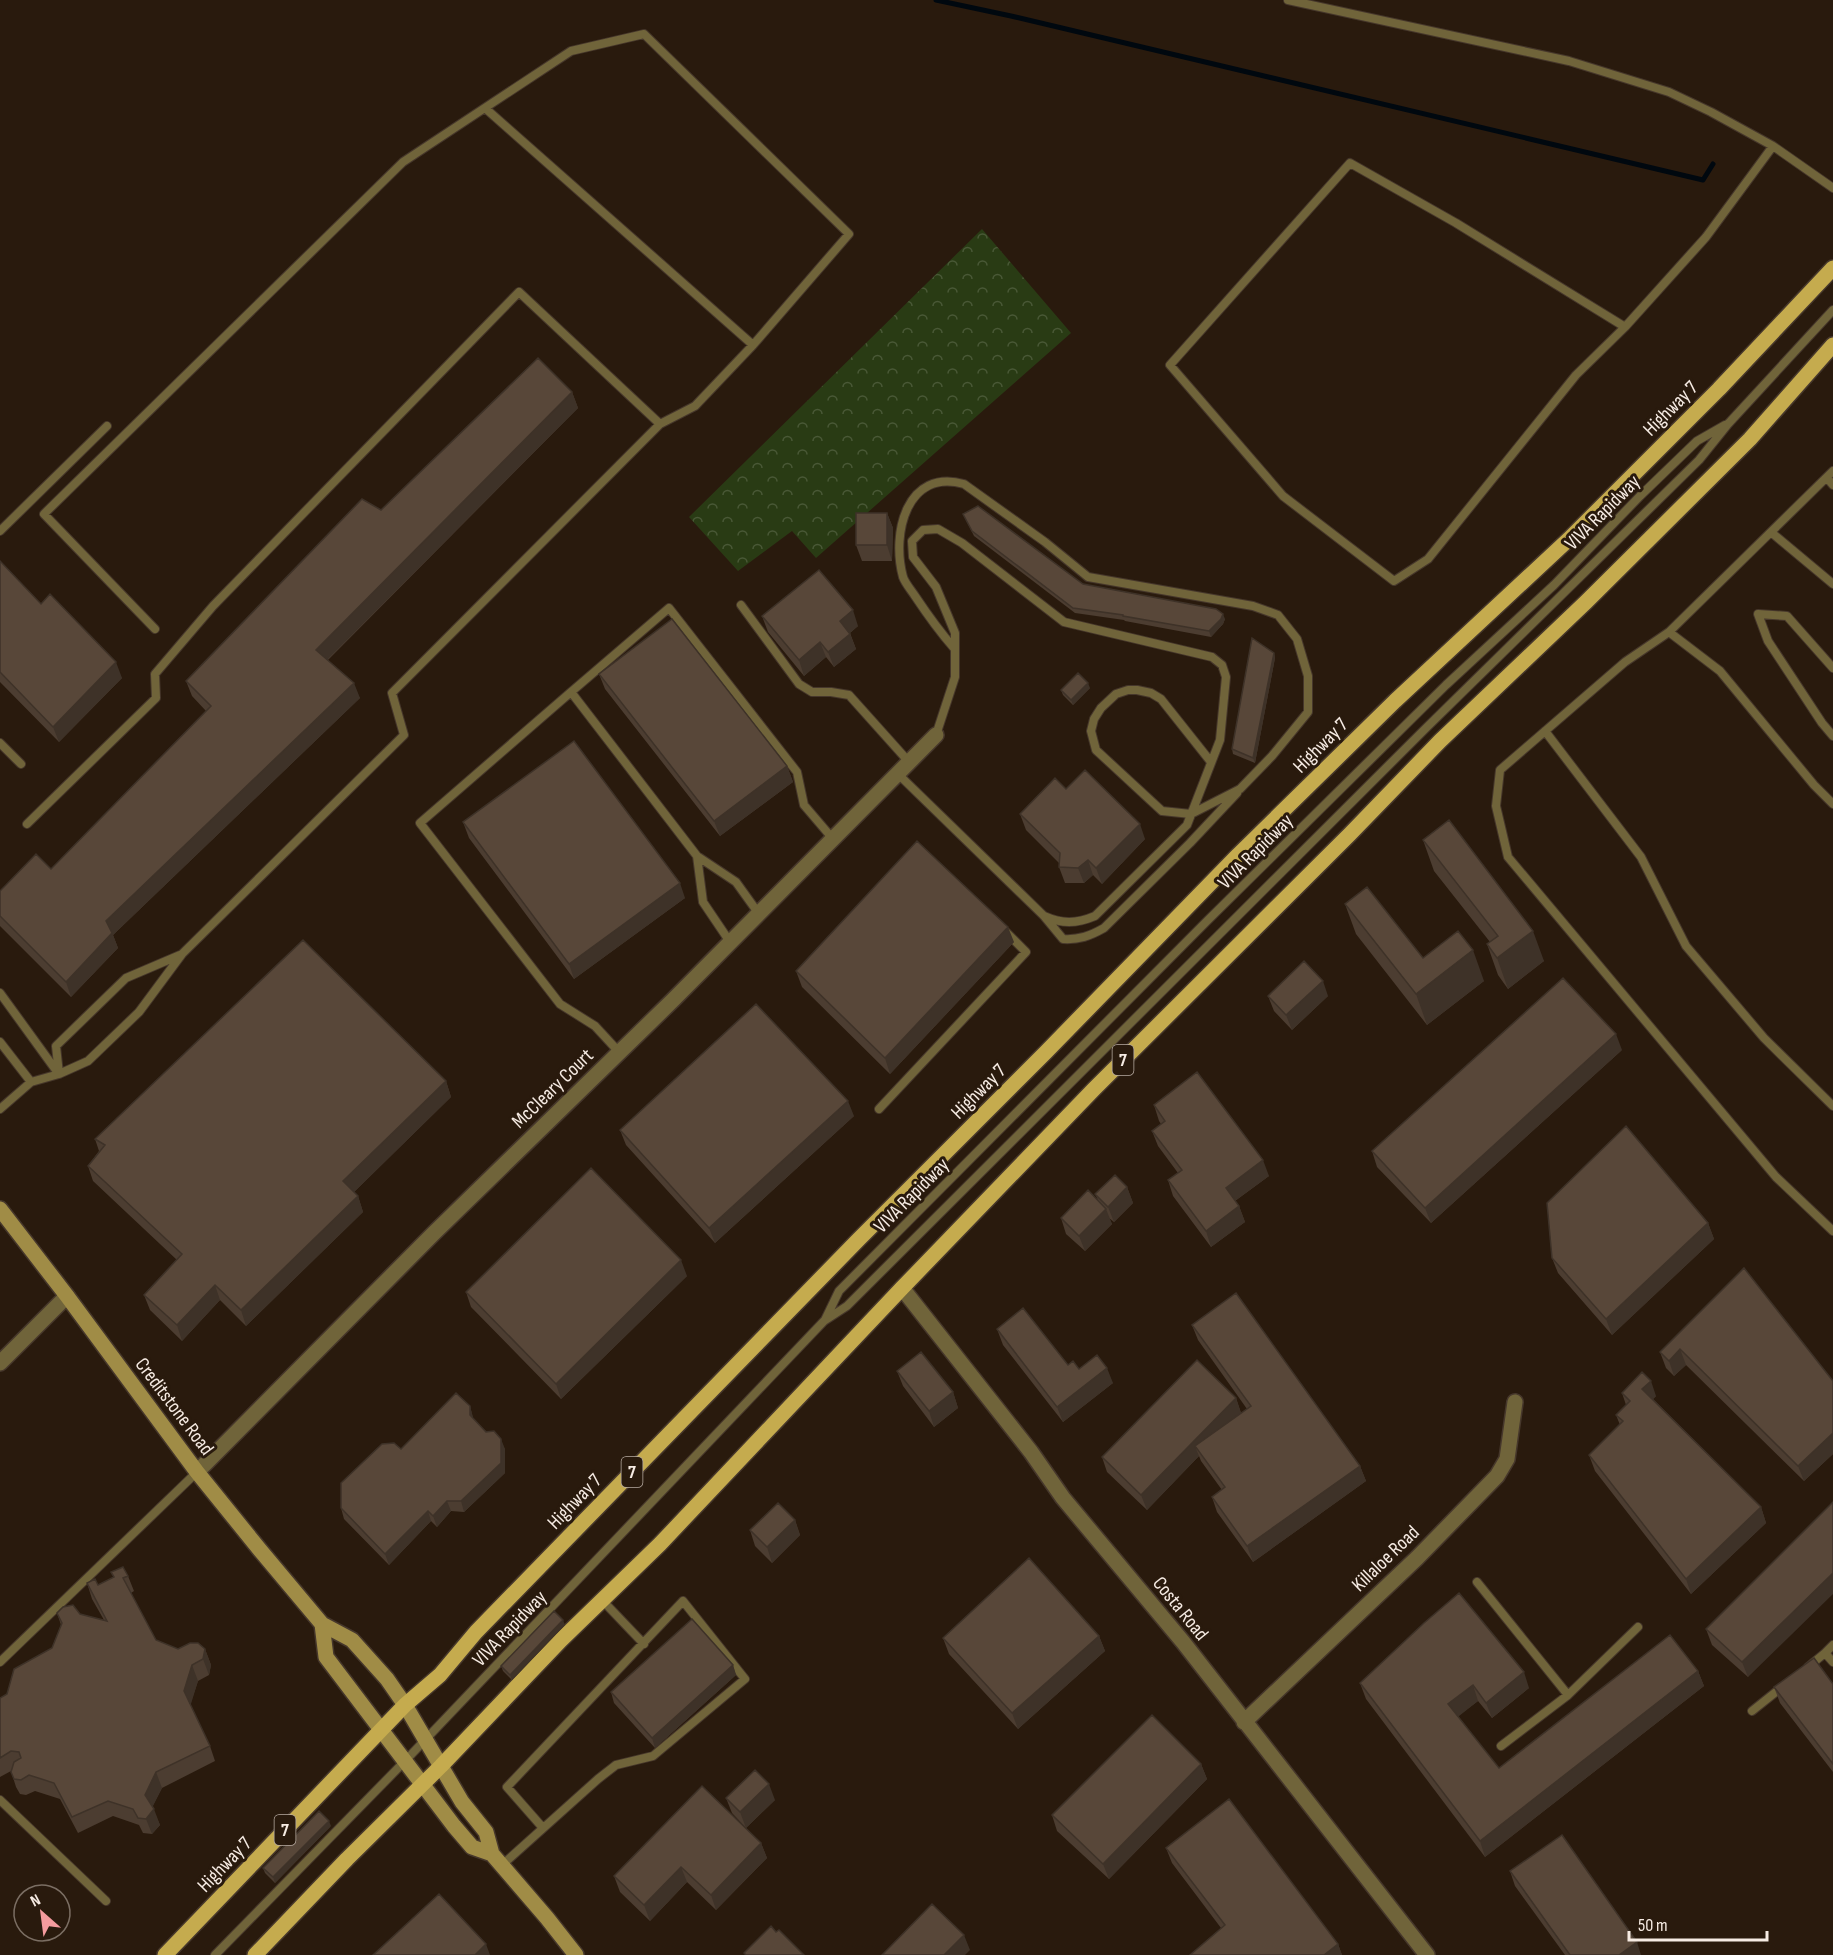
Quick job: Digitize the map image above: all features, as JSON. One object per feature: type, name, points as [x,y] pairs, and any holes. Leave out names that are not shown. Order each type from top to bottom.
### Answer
[{"type":"main road","name":"Highway 7","points":[[165,1955],[405,1705],[440,1675],[484,1623],[834,1264],[1046,1052],[1238,855],[1395,701],[1569,539],[1719,389],[1833,268]]},
{"type":"main road","name":"7","points":[[255,1955],[561,1640],[660,1544],[1094,1089],[1440,741],[1586,602],[1750,439],[1833,345]]},
{"type":"street","name":"McCleary Court","points":[[197,1472],[434,1233],[759,914],[936,735]]},
{"type":"street","name":"Creditstone Road","points":[[0,1209],[197,1472],[322,1624],[352,1640],[387,1679],[405,1705],[462,1802],[486,1832],[496,1860]]},
{"type":"street","name":"Costa Road","points":[[902,1288],[1031,1452],[1063,1498],[1184,1642],[1427,1955]]},
{"type":"street","points":[[0,1364],[67,1296]]},
{"type":"street","name":"Killaloe Road","points":[[1244,1722],[1417,1558],[1497,1476],[1507,1459],[1515,1402]]},
{"type":"street","name":"Creditstone Road","points":[[322,1624],[326,1657],[381,1730],[472,1847],[496,1860],[548,1918],[576,1955]]},
{"type":"lane","points":[[1288,0],[1569,61],[1669,92],[1773,146],[1833,188]]},
{"type":"lane","points":[[0,1109],[31,1082],[59,1074],[88,1061],[134,1017],[182,954],[404,735],[392,693],[660,424],[695,406],[753,345],[849,234],[644,34],[571,51],[403,162],[44,514],[155,629]]},
{"type":"lane","points":[[485,108],[753,345]]},
{"type":"lane","points":[[1625,327],[1456,223],[1350,163],[1170,365],[1283,496],[1394,581],[1428,558],[1576,375],[1625,327],[1706,237],[1773,146]]},
{"type":"lane","points":[[27,824],[156,698],[155,674],[213,606],[519,292],[660,424]]},
{"type":"lane","name":"VIVA Rapidway","points":[[215,1955],[405,1761],[824,1322],[847,1306],[1417,737],[1700,460],[1728,423],[1833,310]]},
{"type":"lane","name":"VIVA Rapidway","points":[[824,1322],[839,1291],[1207,921],[1446,685],[1554,585],[1697,441],[1728,423]]},
{"type":"lane","points":[[0,531],[107,426]]},
{"type":"lane","points":[[1833,471],[1669,632],[1624,662],[1500,770],[1496,806],[1509,857],[1776,1177],[1833,1231]]},
{"type":"lane","points":[[1827,478],[1833,485]]},
{"type":"lane","points":[[897,774],[1044,916],[1063,939],[1075,940],[1088,937],[1104,928],[1190,843],[1272,756],[1308,712],[1308,676],[1297,639],[1278,615],[1253,606],[1088,577],[1045,542],[964,484],[950,480],[932,483],[919,491],[908,507],[899,533],[903,578],[936,628],[954,648]]},
{"type":"lane","points":[[936,735],[955,677],[955,633],[950,616],[936,587],[913,557],[912,541],[923,530],[938,529],[962,543],[1064,622],[1212,657],[1222,665],[1226,677],[1220,740],[1187,825],[1095,916],[1083,922],[1069,923],[1044,916]]},
{"type":"lane","points":[[1772,533],[1833,584]]},
{"type":"lane","points":[[741,605],[799,684],[812,692],[849,695],[909,762]]},
{"type":"lane","points":[[619,1052],[595,1026],[560,1004],[420,823],[669,608],[797,772],[804,805],[833,839]]},
{"type":"lane","points":[[1833,668],[1787,616],[1758,614],[1768,641],[1833,736]]},
{"type":"lane","points":[[1669,632],[1720,671],[1814,785],[1833,804]]},
{"type":"lane","points":[[1211,762],[1161,699],[1151,693],[1128,690],[1116,694],[1101,708],[1094,719],[1091,731],[1096,750],[1162,812],[1191,814],[1240,789]]},
{"type":"lane","points":[[571,692],[697,856],[736,882],[759,914]]},
{"type":"lane","points":[[1545,731],[1641,857],[1686,946],[1764,1038],[1833,1106]]},
{"type":"lane","points":[[0,743],[21,764]]},
{"type":"lane","points":[[697,856],[703,902],[730,942]]},
{"type":"lane","points":[[879,1110],[1026,952],[1001,927]]},
{"type":"lane","points":[[59,1074],[56,1046],[126,978],[182,954]]},
{"type":"lane","points":[[0,993],[59,1074]]},
{"type":"lane","points":[[0,1042],[31,1082]]},
{"type":"lane","points":[[0,1662],[197,1472]]},
{"type":"lane","points":[[1477,1582],[1568,1695]]},
{"type":"lane","points":[[602,1600],[644,1644]]},
{"type":"lane","points":[[496,1860],[543,1828],[616,1766],[652,1756],[745,1679],[683,1601],[507,1787],[543,1828]]},
{"type":"lane","points":[[1502,1746],[1568,1695],[1638,1626]]},
{"type":"lane","points":[[1798,1675],[1833,1646]]},
{"type":"lane","points":[[1826,1653],[1833,1662]]},
{"type":"lane","points":[[1752,1711],[1789,1682]]},
{"type":"lane","points":[[0,1800],[106,1900]]},
{"type":"green space","points":[[982,229],[1071,333],[816,558],[792,531],[738,571],[689,517]]},
{"type":"building","points":[[538,358],[572,392],[316,650],[354,683],[106,921],[112,933],[66,982],[0,916],[0,891],[36,854],[51,869],[211,706],[186,681],[362,499],[381,510]]},
{"type":"building","points":[[978,506],[1083,584],[1216,609],[1223,614],[1221,619],[1209,631],[1073,608],[972,531],[963,514]]},
{"type":"building","points":[[856,513],[887,513],[887,545],[856,545]]},
{"type":"building","points":[[0,561],[41,604],[50,594],[116,662],[53,727],[0,672]]},
{"type":"building","points":[[819,570],[853,610],[840,621],[850,634],[828,652],[820,642],[799,660],[762,616]]},
{"type":"building","points":[[672,619],[787,766],[714,821],[599,674]]},
{"type":"building","points":[[1252,638],[1274,653],[1253,758],[1232,749]]},
{"type":"building","points":[[1078,673],[1088,683],[1071,700],[1061,690]]},
{"type":"building","points":[[574,741],[680,883],[569,964],[463,822]]},
{"type":"building","points":[[1085,770],[1140,824],[1096,868],[1088,860],[1078,868],[1059,867],[1060,853],[1020,814],[1055,778],[1066,789]]},
{"type":"building","points":[[1449,820],[1533,931],[1497,958],[1487,944],[1498,936],[1423,840]]},
{"type":"building","points":[[917,841],[1008,927],[885,1058],[796,971]]},
{"type":"building","points":[[1367,887],[1423,958],[1458,931],[1473,950],[1416,994],[1345,904]]},
{"type":"building","points":[[303,940],[446,1081],[343,1181],[358,1196],[241,1310],[215,1285],[177,1325],[144,1295],[182,1254],[88,1166],[105,1145],[95,1139]]},
{"type":"building","points":[[1304,961],[1323,981],[1286,1015],[1268,996]]},
{"type":"building","points":[[1563,978],[1616,1034],[1425,1208],[1372,1151]]},
{"type":"building","points":[[756,1004],[848,1101],[709,1228],[620,1130]]},
{"type":"building","points":[[1197,1072],[1263,1160],[1226,1188],[1239,1206],[1206,1231],[1168,1180],[1182,1170],[1152,1131],[1165,1121],[1154,1105]]},
{"type":"building","points":[[1626,1126],[1708,1223],[1606,1319],[1552,1258],[1547,1203]]},
{"type":"building","points":[[591,1168],[681,1260],[556,1384],[466,1292]]},
{"type":"building","points":[[1115,1175],[1127,1187],[1108,1207],[1095,1194]]},
{"type":"building","points":[[1088,1190],[1106,1209],[1079,1236],[1061,1218]]},
{"type":"building","points":[[1744,1268],[1833,1381],[1833,1433],[1798,1466],[1680,1349],[1669,1361],[1660,1352]]},
{"type":"building","points":[[1236,1293],[1360,1466],[1247,1546],[1212,1497],[1225,1487],[1195,1446],[1251,1406],[1192,1325]]},
{"type":"building","points":[[1023,1308],[1068,1365],[1073,1361],[1079,1369],[1097,1355],[1107,1368],[1057,1407],[997,1329]]},
{"type":"building","points":[[921,1352],[953,1392],[929,1411],[897,1371]]},
{"type":"building","points":[[1197,1360],[1236,1398],[1141,1495],[1102,1457]]},
{"type":"building","points":[[1642,1372],[1651,1381],[1642,1389],[1761,1507],[1686,1579],[1589,1455],[1623,1421],[1616,1415],[1630,1401],[1622,1393]]},
{"type":"building","points":[[456,1393],[470,1406],[470,1415],[486,1432],[494,1431],[501,1439],[501,1463],[461,1501],[447,1501],[433,1516],[428,1511],[385,1554],[341,1508],[341,1483],[382,1444],[394,1443],[401,1449]]},
{"type":"building","points":[[1833,1502],[1833,1573],[1742,1662],[1706,1629]]},
{"type":"building","points":[[778,1503],[795,1520],[767,1547],[750,1530]]},
{"type":"building","points":[[1029,1558],[1099,1636],[1012,1713],[943,1638]]},
{"type":"building","points":[[123,1567],[128,1576],[123,1578],[156,1640],[178,1649],[190,1643],[198,1643],[205,1649],[203,1659],[192,1665],[184,1691],[210,1746],[156,1772],[145,1795],[154,1809],[146,1819],[138,1818],[133,1809],[108,1801],[72,1817],[54,1783],[29,1775],[21,1780],[14,1779],[11,1772],[14,1762],[21,1758],[19,1752],[11,1751],[0,1758],[0,1698],[7,1694],[14,1669],[52,1648],[62,1623],[57,1613],[63,1607],[73,1605],[80,1614],[107,1621],[87,1583],[95,1579],[98,1585],[114,1577],[111,1572]]},
{"type":"building","points":[[1459,1593],[1524,1672],[1486,1703],[1473,1685],[1448,1704],[1499,1768],[1670,1635],[1698,1671],[1480,1841],[1360,1683]]},
{"type":"building","points":[[554,1611],[563,1620],[510,1675],[501,1666]]},
{"type":"building","points":[[692,1619],[733,1665],[652,1738],[611,1692]]},
{"type":"building","points":[[1814,1658],[1833,1684],[1833,1764],[1774,1687]]},
{"type":"building","points":[[1152,1715],[1201,1764],[1103,1864],[1052,1815]]},
{"type":"building","points":[[755,1770],[769,1784],[740,1812],[726,1798]]},
{"type":"building","points":[[702,1786],[761,1843],[711,1895],[681,1867],[644,1905],[614,1876]]},
{"type":"building","points":[[1229,1799],[1338,1944],[1324,1955],[1190,1955],[1225,1925],[1166,1848]]},
{"type":"building","points":[[319,1811],[329,1821],[273,1877],[263,1868]]},
{"type":"building","points":[[1562,1835],[1637,1942],[1619,1955],[1570,1955],[1510,1871]]},
{"type":"building","points":[[439,1894],[486,1944],[475,1955],[373,1955]]},
{"type":"building","points":[[932,1904],[964,1935],[944,1955],[882,1955]]},
{"type":"building","points":[[771,1926],[776,1932],[779,1930],[804,1955],[746,1955],[744,1953]]},
{"type":"waterway","points":[[936,0],[1703,180],[1713,164]]}]
